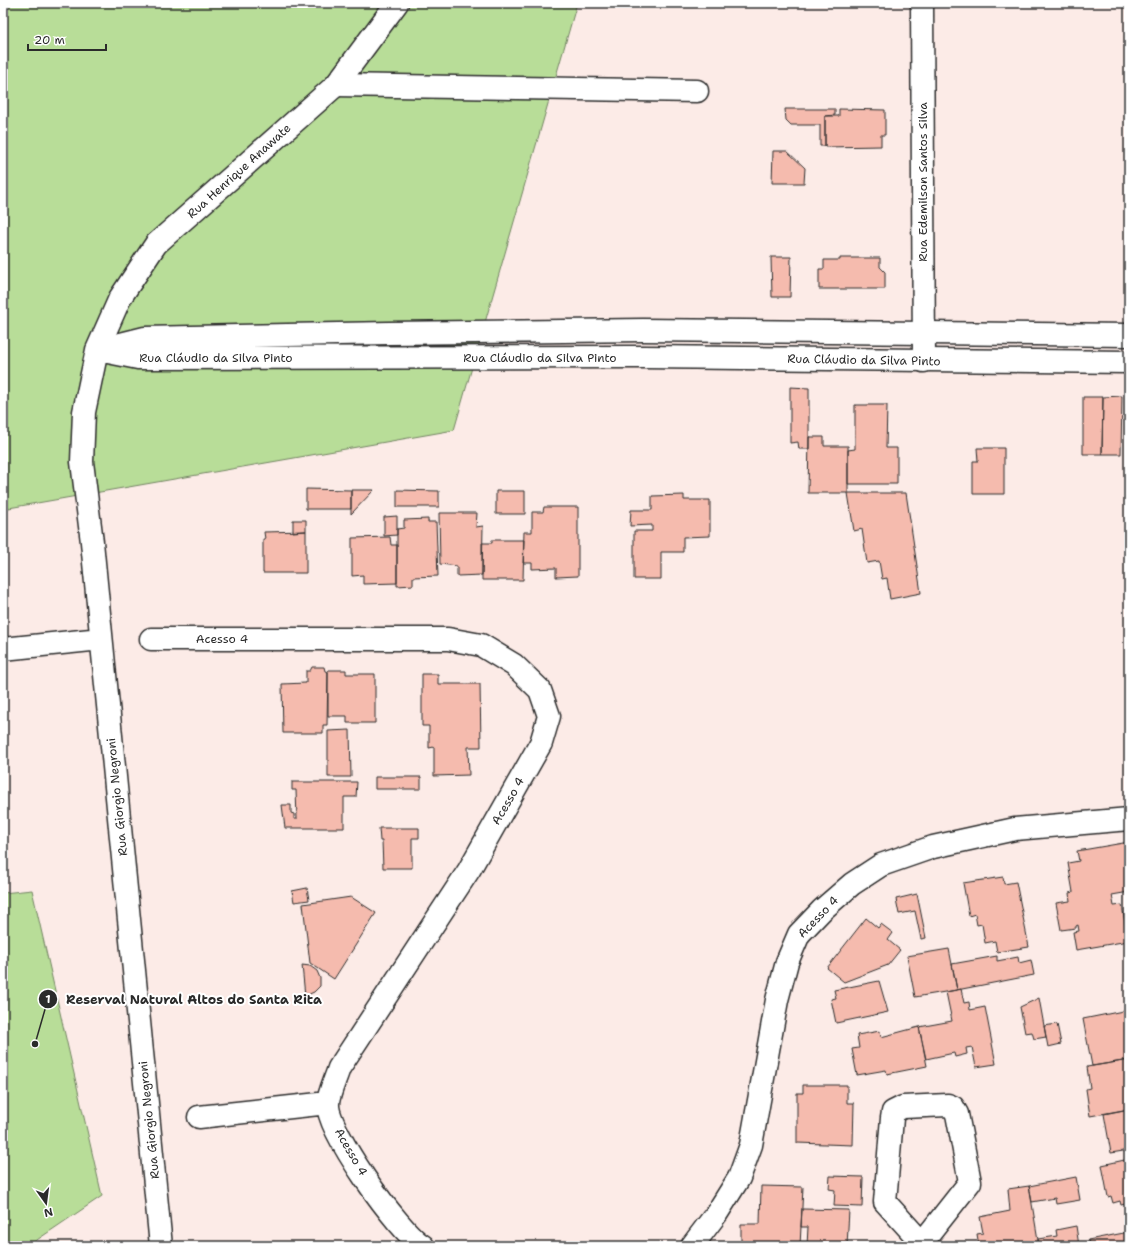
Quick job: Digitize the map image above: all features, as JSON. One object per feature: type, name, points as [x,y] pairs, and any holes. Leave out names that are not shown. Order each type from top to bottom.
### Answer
[{"type":"street","name":"Rua Henrique Anawate","points":[[97,350],[120,298],[156,244],[336,85],[397,3]]},
{"type":"street","name":"Rua Edemilson Santos Silva","points":[[922,3],[924,361]]},
{"type":"street","points":[[336,85],[697,91]]},
{"type":"street","points":[[643,330],[643,357]]},
{"type":"street","name":"Rua Cláudio da Silva Pinto","points":[[97,350],[145,338],[388,333],[643,330],[1129,335]]},
{"type":"street","points":[[388,333],[388,358]]},
{"type":"street","name":"Rua Cláudio da Silva Pinto","points":[[97,350],[138,358],[643,357],[1129,362]]},
{"type":"street","name":"Rua Giorgio Negroni","points":[[97,350],[84,412],[82,462],[161,1246]]},
{"type":"street","points":[[3,649],[101,639]]},
{"type":"street","name":"Acesso 4","points":[[151,639],[448,639],[481,645],[514,665],[540,690],[549,716],[541,743],[469,870],[339,1068],[328,1104],[338,1136],[387,1210],[413,1240],[423,1246]]},
{"type":"street","name":"Acesso 4","points":[[692,1246],[717,1213],[739,1178],[751,1145],[776,1007],[787,962],[799,934],[822,910],[852,884],[881,865],[933,846],[1015,829],[1129,819]]},
{"type":"street","points":[[199,1117],[328,1104]]},
{"type":"street","points":[[948,1105],[953,1107],[957,1114],[970,1182],[922,1245],[885,1202],[892,1118],[894,1112],[903,1107],[948,1105]]},
{"type":"green space","points":[[3,3],[577,3],[454,430],[3,509]]},
{"type":"green space","points":[[32,890],[102,1196],[28,1246],[3,1246],[3,893]]},
{"type":"building","points":[[785,109],[835,109],[835,115],[825,116],[825,146],[820,146],[820,125],[791,125],[786,120]]},
{"type":"building","points":[[839,109],[885,110],[885,135],[881,135],[881,146],[825,147],[825,116],[839,116]]},
{"type":"building","points":[[773,151],[787,151],[805,168],[804,183],[772,183]]},
{"type":"building","points":[[771,257],[791,257],[790,297],[772,297]]},
{"type":"building","points":[[840,258],[880,258],[880,267],[885,272],[885,289],[819,289],[819,269],[824,269],[824,260],[840,260]]},
{"type":"building","points":[[790,387],[809,388],[809,449],[799,449],[798,442],[790,443]]},
{"type":"building","points":[[1122,396],[1121,454],[1102,454],[1103,397]]},
{"type":"building","points":[[1083,397],[1103,397],[1102,454],[1083,454]]},
{"type":"building","points":[[855,405],[887,405],[886,448],[897,448],[897,484],[848,484],[848,450],[855,449]]},
{"type":"building","points":[[809,437],[824,437],[824,446],[848,446],[848,493],[808,493]]},
{"type":"building","points":[[977,448],[1004,448],[1004,494],[973,494],[973,461],[978,461]]},
{"type":"building","points":[[306,489],[351,490],[351,509],[306,509]]},
{"type":"building","points":[[351,490],[374,490],[351,514]]},
{"type":"building","points":[[397,490],[439,491],[439,507],[397,507]]},
{"type":"building","points":[[496,491],[525,491],[525,514],[496,514]]},
{"type":"building","points":[[848,493],[906,493],[921,593],[890,599],[887,578],[882,579],[879,561],[867,563],[862,529],[854,531]]},
{"type":"building","points":[[684,495],[684,500],[710,500],[710,536],[683,537],[683,552],[661,552],[661,579],[634,579],[634,531],[652,531],[652,525],[630,526],[631,510],[652,510],[652,496]]},
{"type":"building","points":[[544,507],[578,507],[578,576],[556,577],[556,568],[532,569],[532,563],[523,563],[524,532],[532,532],[532,512],[543,512]]},
{"type":"building","points":[[439,513],[477,513],[476,527],[483,526],[482,575],[457,576],[457,566],[440,564]]},
{"type":"building","points":[[397,516],[397,535],[384,536],[384,517]]},
{"type":"building","points":[[428,519],[428,522],[436,522],[438,576],[413,577],[413,585],[397,586],[397,529],[404,528],[404,520]]},
{"type":"building","points":[[293,520],[306,520],[306,531],[293,532]]},
{"type":"building","points":[[306,531],[306,573],[263,573],[264,532]]},
{"type":"building","points":[[390,537],[391,545],[397,545],[397,583],[363,584],[363,575],[352,576],[352,538]]},
{"type":"building","points":[[492,540],[524,540],[523,580],[482,580],[482,543],[492,543]]},
{"type":"building","points":[[312,667],[324,667],[325,671],[328,672],[327,725],[323,725],[323,733],[283,733],[282,684],[306,683],[306,671],[310,671]]},
{"type":"building","points":[[328,670],[346,670],[346,674],[375,674],[375,723],[347,723],[347,716],[328,716]]},
{"type":"building","points":[[422,674],[438,674],[438,684],[480,684],[481,747],[468,747],[469,775],[434,776],[434,747],[429,748],[429,726],[422,726]]},
{"type":"building","points":[[350,730],[351,777],[328,777],[328,731]]},
{"type":"building","points":[[375,777],[421,777],[421,789],[375,789]]},
{"type":"building","points":[[292,782],[357,782],[356,797],[344,797],[344,828],[285,828],[282,805],[291,805],[291,813],[294,814],[294,819],[297,819],[296,790],[292,790]]},
{"type":"building","points":[[379,828],[419,828],[419,838],[412,838],[412,868],[383,868],[382,841],[380,841]]},
{"type":"building","points":[[1129,842],[1129,892],[1112,895],[1114,906],[1122,905],[1128,941],[1076,950],[1073,932],[1079,931],[1078,925],[1076,928],[1061,930],[1056,903],[1070,901],[1069,893],[1073,892],[1068,863],[1079,861],[1077,851]]},
{"type":"building","points":[[1003,877],[1004,884],[1016,882],[1029,947],[997,952],[995,941],[985,943],[982,924],[977,925],[975,914],[969,916],[963,883]]},
{"type":"building","points":[[307,888],[309,900],[294,902],[292,891]]},
{"type":"building","points":[[917,894],[926,938],[921,939],[915,911],[899,914],[896,899]]},
{"type":"building","points":[[351,897],[376,913],[334,979],[310,963],[303,904]]},
{"type":"building","points":[[866,918],[878,928],[881,924],[893,933],[888,940],[900,950],[888,965],[844,982],[827,968]]},
{"type":"building","points":[[949,949],[957,990],[915,997],[907,956]]},
{"type":"building","points":[[997,956],[997,961],[1018,957],[1019,963],[1031,960],[1034,975],[957,990],[952,964]]},
{"type":"building","points":[[302,965],[310,966],[317,971],[320,978],[320,986],[314,992],[305,996]]},
{"type":"building","points":[[879,981],[888,1012],[836,1023],[831,999],[836,998],[834,990]]},
{"type":"building","points":[[961,989],[964,1003],[969,1002],[970,1010],[985,1007],[996,1064],[976,1067],[972,1047],[966,1048],[967,1054],[955,1057],[954,1053],[926,1059],[919,1027],[952,1021],[946,992]]},
{"type":"building","points":[[1039,998],[1046,1037],[1034,1039],[1032,1032],[1025,1033],[1020,1007]]},
{"type":"building","points":[[1128,1010],[1129,1060],[1092,1066],[1083,1019]]},
{"type":"building","points":[[1057,1024],[1061,1044],[1048,1047],[1044,1026]]},
{"type":"building","points":[[919,1027],[927,1066],[887,1074],[886,1070],[857,1075],[852,1049],[859,1048],[857,1035],[880,1031],[881,1037]]},
{"type":"building","points":[[1129,1060],[1129,1109],[1090,1116],[1086,1089],[1090,1088],[1087,1067]]},
{"type":"building","points":[[803,1085],[847,1085],[847,1103],[854,1103],[853,1145],[797,1143],[797,1093],[803,1093]]},
{"type":"building","points":[[1129,1109],[1129,1150],[1111,1153],[1104,1114]]},
{"type":"building","points":[[1129,1159],[1129,1203],[1121,1205],[1120,1201],[1113,1203],[1111,1196],[1108,1197],[1102,1165]]},
{"type":"building","points":[[830,1176],[863,1177],[862,1207],[834,1206],[835,1190],[829,1189]]},
{"type":"building","points":[[1076,1177],[1080,1200],[1056,1204],[1055,1198],[1032,1202],[1029,1186]]},
{"type":"building","points":[[761,1186],[803,1187],[800,1246],[741,1246],[741,1224],[760,1224]]},
{"type":"building","points":[[1029,1186],[1039,1246],[979,1246],[977,1234],[983,1233],[980,1217],[1010,1211],[1008,1189]]},
{"type":"building","points":[[802,1209],[849,1210],[847,1246],[807,1246],[808,1227],[801,1227]]},
{"type":"building","points":[[1076,1226],[1079,1246],[1039,1246],[1038,1239],[1057,1236],[1056,1230]]},
{"type":"building","points":[[1129,1232],[1129,1246],[1089,1246],[1088,1240]]},
{"type":"place","name":"Reserval Natural Altos do Santa Rita","points":[[35,1044]]}]
